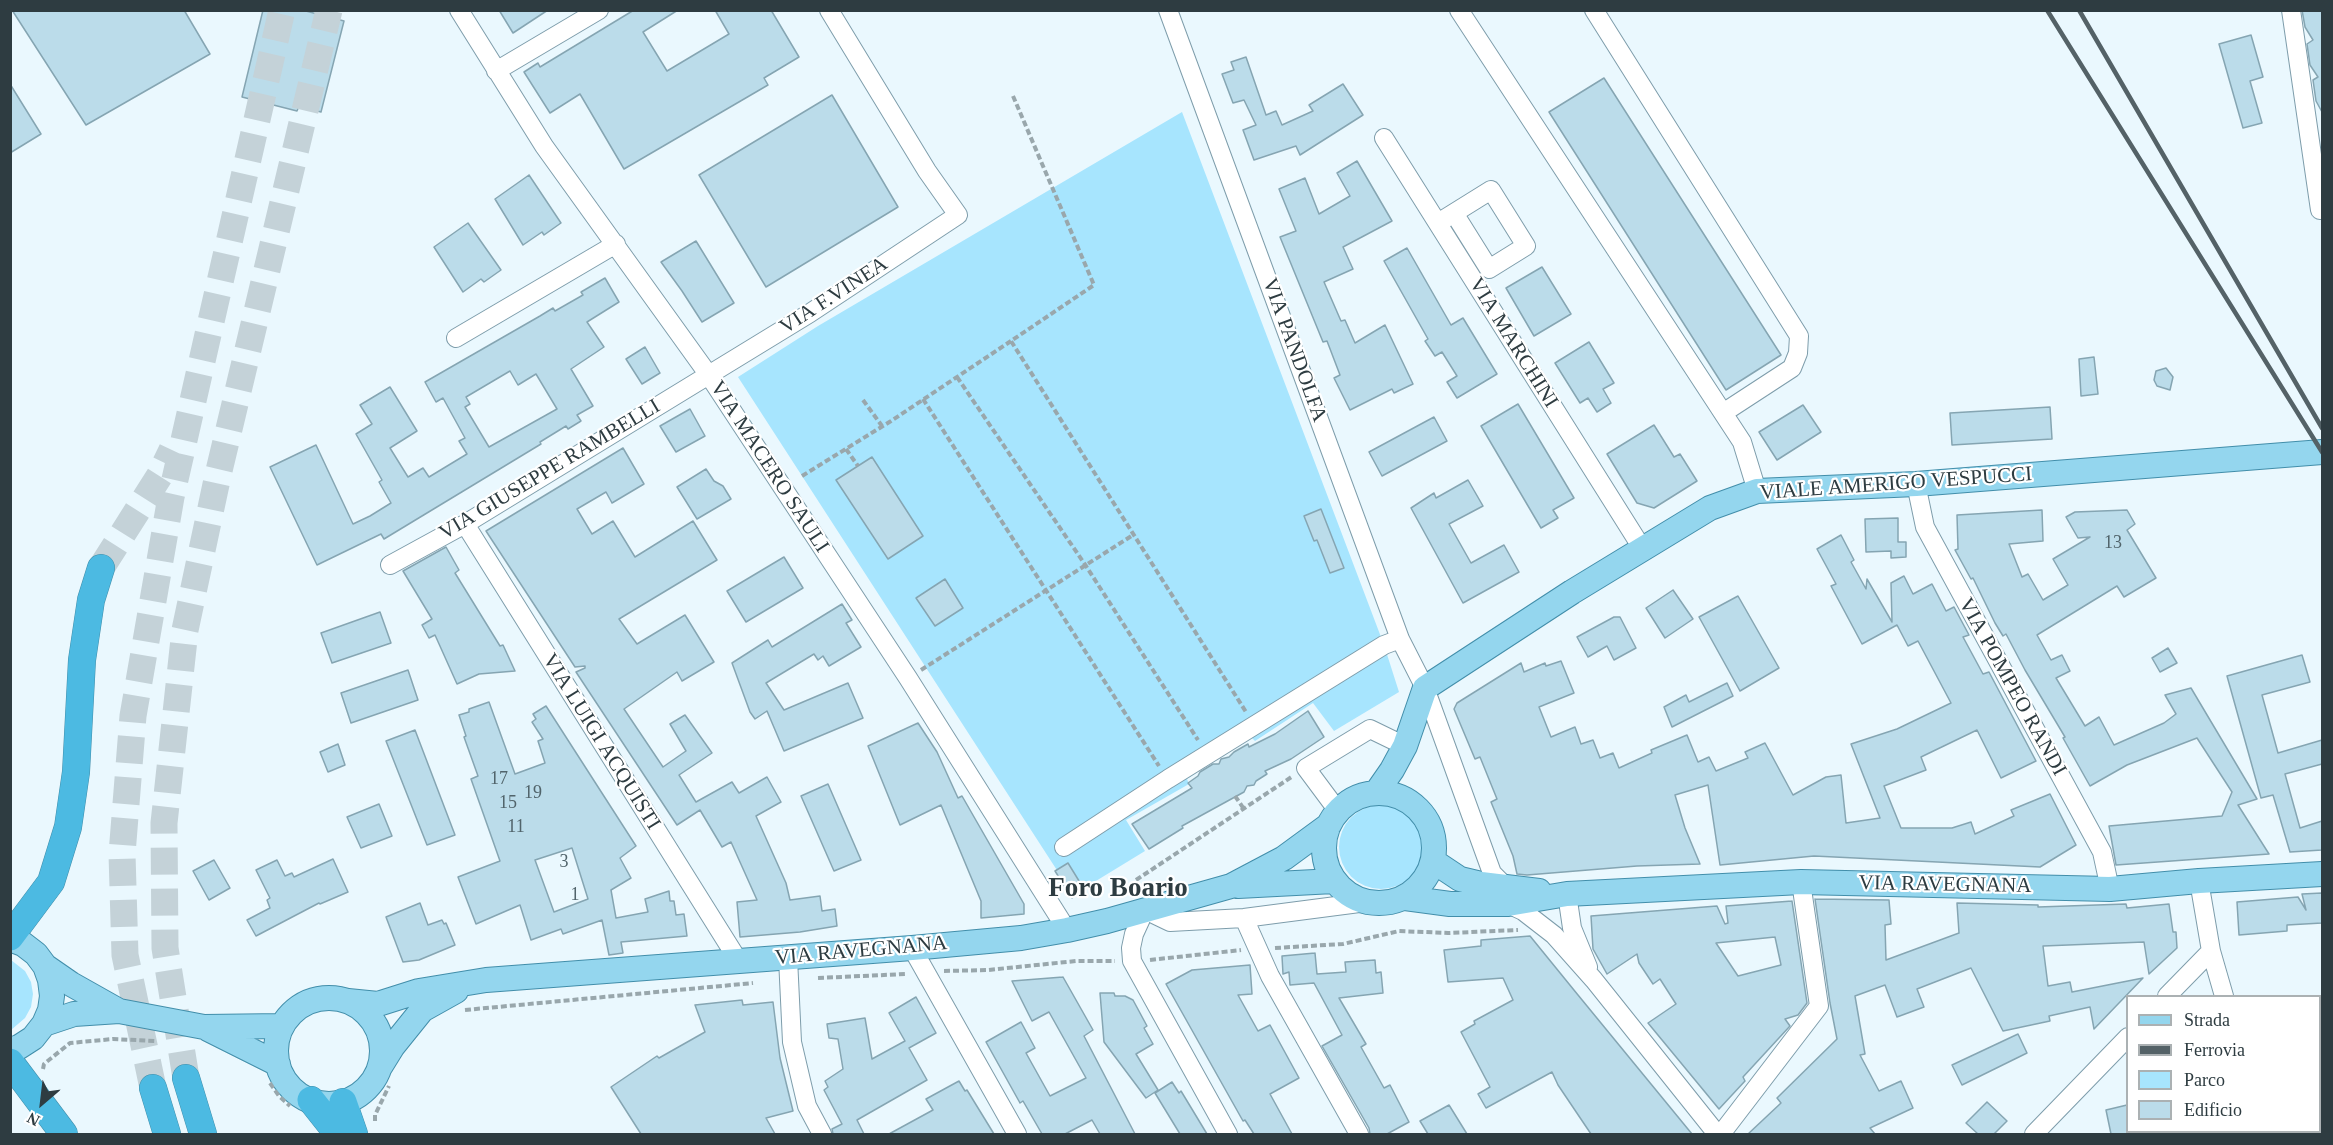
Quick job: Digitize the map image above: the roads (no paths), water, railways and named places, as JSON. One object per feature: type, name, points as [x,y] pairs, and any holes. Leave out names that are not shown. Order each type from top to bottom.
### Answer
[{"type":"highway","points":[[10,938],[51,882],[68,827],[76,772],[82,660],[91,600],[101,568]]},
{"type":"highway","points":[[10,1062],[64,1134]]},
{"type":"highway","points":[[186,1078],[203,1134]]},
{"type":"highway","points":[[153,1088],[167,1134]]},
{"type":"highway","points":[[311,1100],[348,1133]]},
{"type":"highway","points":[[343,1102],[348,1133]]},
{"type":"main road","name":"VIALE AMERIGO VESPUCCI","points":[[1425,688],[1642,548],[1710,508],[1757,491],[1916,484],[2322,452]]},
{"type":"main road","points":[[1376,793],[1405,746],[1425,688]]},
{"type":"main road","points":[[1376,793],[1397,796],[1420,810],[1433,834],[1435,848],[1433,861],[1423,882],[1405,898],[1392,902],[1366,902],[1343,890],[1327,868],[1324,853],[1324,839],[1334,818],[1355,798],[1376,793]]},
{"type":"main road","name":"VIA RAVEGNANA","points":[[348,1001],[378,1004],[419,992],[486,980],[738,960],[789,969],[912,948],[1022,938],[1067,930],[1231,886],[1284,858],[1334,818]]},
{"type":"main road","name":"VIA RAVEGNANA","points":[[1433,861],[1460,879],[1507,895]]},
{"type":"main road","name":"VIA RAVEGNANA","points":[[1405,898],[1450,904],[1507,895],[1801,882],[2110,889],[2322,874]]},
{"type":"main road","name":"VIA RAVEGNANA","points":[[1231,886],[1334,880]]},
{"type":"main road","points":[[10,938],[30,949],[45,966],[71,984],[119,1011]]},
{"type":"main road","points":[[10,1050],[33,1038],[44,1024],[50,1010],[52,996],[45,966]]},
{"type":"main road","name":"VIA RAVEGNANA","points":[[385,1076],[393,1046],[422,1010],[455,992],[486,980]]},
{"type":"main road","points":[[326,998],[348,1001],[363,1010],[374,1022],[385,1076],[370,1084],[358,1095],[343,1102],[327,1103],[311,1100],[296,1092],[285,1079],[278,1064],[278,1038],[282,1026],[303,1004],[326,998]]},
{"type":"main road","points":[[44,1024],[74,1014],[119,1011],[204,1027],[282,1026]]},
{"type":"main road","points":[[204,1027],[278,1064]]},
{"type":"street","name":"VIA MACERO SAULI","points":[[459,10],[544,146],[708,374],[908,678],[1067,930]]},
{"type":"street","points":[[496,71],[599,10]]},
{"type":"street","name":"VIA F.VINEA","points":[[708,374],[810,313],[958,215],[927,171],[829,10]]},
{"type":"street","name":"VIA PANDOLFA","points":[[1168,10],[1400,639],[1425,688],[1492,873],[1507,895]]},
{"type":"street","points":[[1458,10],[1742,442],[1757,491]]},
{"type":"street","points":[[1594,10],[1799,336],[1798,353],[1792,368],[1723,413]]},
{"type":"street","points":[[2291,10],[2322,212]]},
{"type":"street","name":"VIA MARCHINI","points":[[1384,138],[1642,548]]},
{"type":"street","points":[[1438,223],[1454,213]]},
{"type":"street","points":[[456,338],[616,244]]},
{"type":"street","name":"VIA GIUSEPPE RAMBELLI","points":[[390,565],[465,524],[708,374]]},
{"type":"street","name":"VIA POMPEO RANDI","points":[[1916,484],[1925,527],[2102,852],[2110,889]]},
{"type":"street","name":"VIA LUIGI ACQUISTI","points":[[465,524],[738,960]]},
{"type":"street","points":[[1064,847],[1167,779],[1384,645],[1400,639]]},
{"type":"street","points":[[1334,818],[1306,768],[1370,729],[1405,746]]},
{"type":"street","points":[[2199,881],[2211,951],[2224,995]]},
{"type":"street","points":[[1507,895],[1523,911],[1554,935],[1594,980],[1719,1134],[1819,1006],[1801,882]]},
{"type":"street","points":[[1567,894],[1572,928],[1594,980]]},
{"type":"street","points":[[1228,1134],[1132,961],[1131,948],[1134,934],[1145,910],[1170,922],[1244,918],[1366,902]]},
{"type":"street","points":[[1244,918],[1257,949],[1359,1134]]},
{"type":"street","points":[[912,948],[1017,1134]]},
{"type":"street","points":[[2168,995],[2211,951]]},
{"type":"street","points":[[789,969],[792,1042],[807,1106],[822,1134]]},
{"type":"street","points":[[2034,1134],[2126,1038]]},
{"type":"tunnel","points":[[153,1088],[125,955],[122,854],[133,716],[171,497],[282,10]]},
{"type":"tunnel","points":[[186,1078],[165,948],[164,823],[185,630],[218,475],[329,10]]},
{"type":"tunnel","points":[[101,568],[160,475],[172,450]]},
{"type":"railway","points":[[2047,10],[2322,452]]},
{"type":"railway","points":[[2079,10],[2322,428]]},
{"type":"district","name":"Foro Boario","points":[[1118,889]]}]
